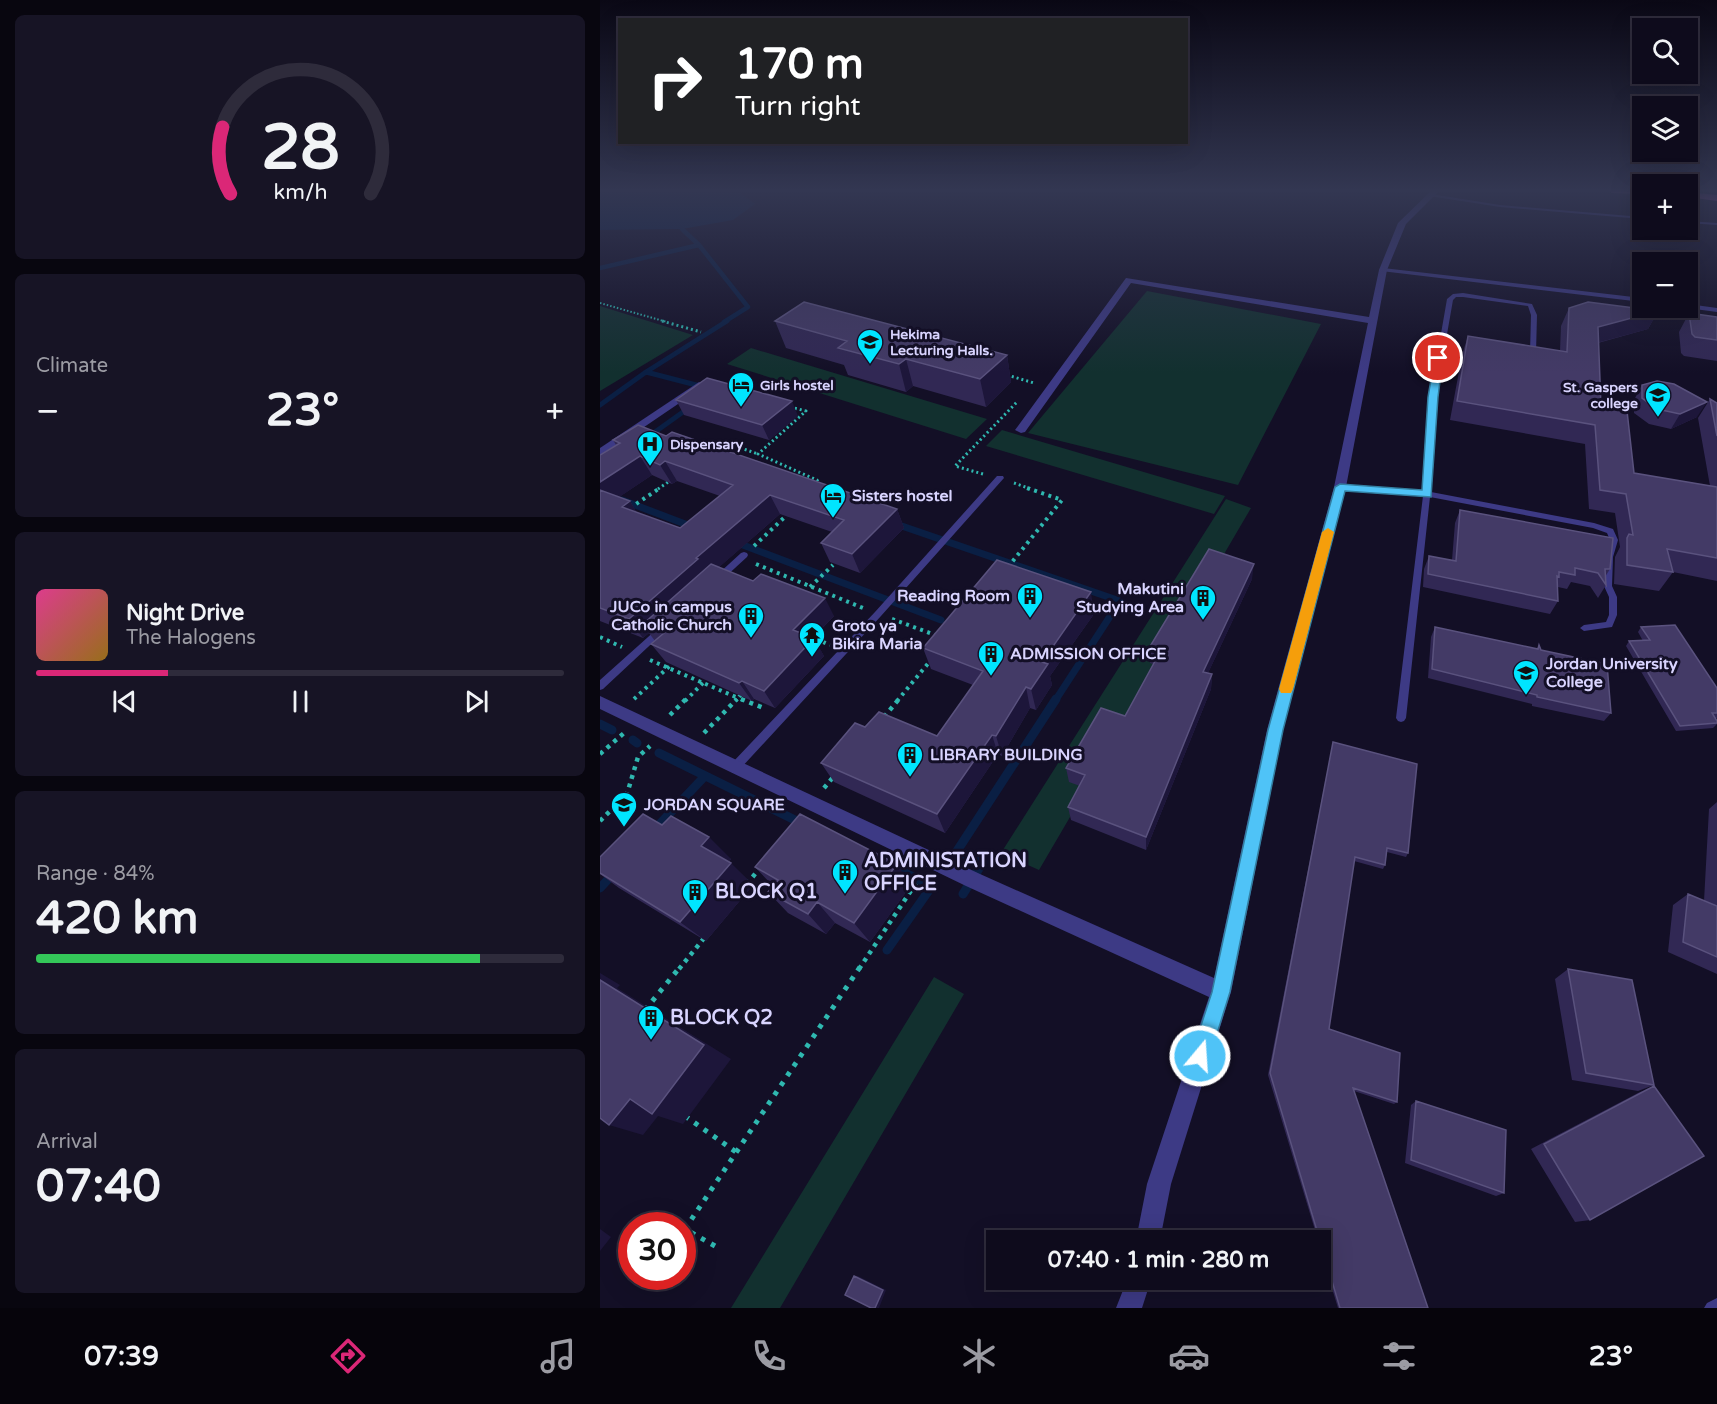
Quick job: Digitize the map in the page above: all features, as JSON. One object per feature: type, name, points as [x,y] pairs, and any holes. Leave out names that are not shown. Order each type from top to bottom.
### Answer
[{"type":"street","points":[[1150,1230],[1159,1184],[1221,992],[1275,730],[1340,487],[1383,270],[1391,251]]},
{"type":"street","points":[[1021,430],[1129,280],[1373,321]]},
{"type":"street","points":[[600,453],[703,381]]},
{"type":"street","points":[[600,702],[656,735],[736,766],[1221,992]]},
{"type":"street","points":[[1128,1308],[1135,1290]]},
{"type":"lane","points":[[1383,270],[1632,299]]},
{"type":"lane","points":[[1401,718],[1427,494],[1433,397],[1450,299],[1455,295],[1463,295],[1530,305],[1534,315],[1533,353]]},
{"type":"lane","points":[[1698,307],[1717,310]]},
{"type":"lane","points":[[736,766],[878,614],[1000,478]]},
{"type":"lane","points":[[1340,487],[1427,494],[1610,531],[1614,540],[1609,557],[1608,586],[1613,597],[1613,615],[1609,625],[1584,628]]},
{"type":"lane","points":[[714,582],[742,557]]},
{"type":"lane","points":[[600,686],[671,622]]},
{"type":"lane","points":[[1712,1308],[1717,1306]]},
{"type":"path","points":[[600,303],[701,332]]},
{"type":"path","points":[[758,454],[806,411],[783,405]]},
{"type":"path","points":[[710,452],[724,442],[817,480],[820,485],[815,489]]},
{"type":"path","points":[[637,514],[627,510],[679,474]]},
{"type":"path","points":[[759,542],[793,510]]},
{"type":"path","points":[[742,557],[810,587],[948,640]]},
{"type":"path","points":[[810,587],[833,565]]},
{"type":"path","points":[[600,637],[783,716]]},
{"type":"path","points":[[620,712],[674,662]]},
{"type":"path","points":[[600,820],[627,794],[638,757],[709,676]]},
{"type":"path","points":[[703,734],[744,692]]},
{"type":"path","points":[[600,754],[628,729]]},
{"type":"path","points":[[715,1246],[685,1229],[932,859]]},
{"type":"path","points":[[744,888],[762,865]]},
{"type":"path","points":[[643,1012],[708,933]]},
{"type":"path","points":[[681,1113],[736,1152]]},
{"type":"green space","points":[[1147,291],[1321,324],[1238,485],[1028,433]]},
{"type":"green space","points":[[600,306],[693,335],[600,391]]},
{"type":"green space","points":[[751,348],[987,419],[966,439],[727,364]]},
{"type":"green space","points":[[1002,430],[1225,496],[1214,514],[986,446]]},
{"type":"green space","points":[[1226,499],[1251,508],[1039,870],[1001,853]]},
{"type":"green space","points":[[934,977],[964,994],[780,1308],[731,1308]]},
{"type":"building","points":[[804,302],[1007,355],[980,379],[906,359],[899,364],[838,348],[847,341],[775,321]]},
{"type":"building","points":[[1588,302],[1632,308],[1632,318],[1598,327],[1601,407],[1627,411],[1634,473],[1717,487],[1717,558],[1667,549],[1673,572],[1627,565],[1627,538],[1629,534],[1633,535],[1626,494],[1600,490],[1595,425],[1457,401],[1468,336],[1567,352],[1569,308]]},
{"type":"building","points":[[1698,314],[1717,317],[1717,340],[1695,337],[1692,334],[1690,318],[1698,318]]},
{"type":"building","points":[[707,378],[792,401],[762,425],[676,400]]},
{"type":"building","points":[[1657,381],[1674,384],[1707,402],[1680,414],[1657,409],[1642,398],[1642,385]]},
{"type":"building","points":[[1710,399],[1717,403],[1717,436]]},
{"type":"building","points":[[638,425],[666,436],[672,432],[897,509],[852,554],[821,543],[844,520],[770,495],[629,619],[600,608],[600,490],[630,501],[622,507],[680,528],[733,485],[665,461],[660,465],[640,456],[600,482],[600,455],[620,443],[613,440]]},
{"type":"building","points":[[1460,510],[1613,538],[1610,569],[1605,569],[1606,585],[1598,573],[1575,568],[1575,575],[1559,572],[1559,577],[1557,576],[1558,601],[1428,574],[1429,556],[1456,561]]},
{"type":"building","points":[[1209,549],[1254,564],[1203,672],[1212,674],[1146,837],[1068,807],[1085,775],[1066,768],[1101,708],[1125,716],[1160,652],[1149,648]]},
{"type":"building","points":[[997,560],[1091,592],[1042,662],[1048,664],[1031,689],[1026,687],[996,736],[992,735],[937,814],[821,763],[855,723],[865,727],[879,712],[937,736],[983,671],[923,648]]},
{"type":"building","points":[[711,564],[753,581],[761,574],[825,598],[793,630],[814,638],[764,691],[742,681],[739,683],[651,644],[664,633],[642,625]]},
{"type":"building","points":[[1675,625],[1717,688],[1717,713],[1712,713],[1717,723],[1680,726],[1629,641],[1650,640],[1641,627]]},
{"type":"building","points":[[1435,627],[1538,649],[1539,645],[1541,650],[1607,664],[1611,713],[1537,697],[1537,695],[1432,669]]},
{"type":"building","points":[[1333,742],[1417,764],[1408,853],[1387,848],[1385,865],[1355,857],[1329,1029],[1400,1053],[1397,1102],[1353,1088],[1428,1308],[1340,1308],[1331,1278],[1331,1230],[1317,1230],[1270,1073]]},
{"type":"building","name":"BLOCK Q1","points":[[643,814],[662,825],[671,816],[709,837],[701,846],[731,863],[680,922],[600,873],[600,857]]},
{"type":"building","name":"ADMINISTATION OFFICE","points":[[800,814],[897,864],[854,923],[817,902],[808,914],[768,892],[778,880],[755,867]]},
{"type":"building","points":[[1688,894],[1717,906],[1717,957],[1683,942]]},
{"type":"building","points":[[1568,969],[1632,980],[1654,1085],[1586,1073]]},
{"type":"building","name":"BLOCK Q2","points":[[600,980],[704,1045],[652,1114],[630,1099],[609,1125],[600,1118]]},
{"type":"building","points":[[1654,1086],[1704,1156],[1590,1220],[1544,1144]]},
{"type":"building","points":[[1416,1101],[1506,1130],[1504,1193],[1411,1160]]},
{"type":"building","points":[[854,1276],[883,1290],[875,1308],[845,1295]]},
{"type":"waterway","points":[[600,268],[673,251]]},
{"type":"waterway","points":[[704,251],[748,307],[724,322]]},
{"type":"waterway","points":[[646,372],[727,321]]},
{"type":"waterway","points":[[600,405],[646,372]]},
{"type":"waterway","points":[[646,372],[704,387]]},
{"type":"waterway","points":[[648,437],[690,407]]},
{"type":"waterway","points":[[622,500],[693,527]]},
{"type":"waterway","points":[[896,524],[1120,601],[1055,701]]},
{"type":"waterway","points":[[735,542],[941,620]]},
{"type":"waterway","points":[[963,894],[983,862],[957,851],[1056,699]]},
{"type":"waterway","points":[[600,724],[612,730]]},
{"type":"waterway","points":[[633,740],[637,743]]},
{"type":"waterway","points":[[659,753],[803,824]]},
{"type":"waterway","points":[[654,830],[704,777]]},
{"type":"waterway","points":[[887,950],[932,886],[895,868]]},
{"type":"waterway","points":[[600,888],[613,874]]},
{"type":"slow traffic","points":[[1286,689],[1328,532]]},
{"type":"place","name":"Hekima Lecturing Halls.","points":[[870,365]]},
{"type":"place","name":"Girls hostel","points":[[741,408]]},
{"type":"place","name":"St. Gaspers college","points":[[1658,418]]},
{"type":"place","name":"Dispensary","points":[[650,467]]},
{"type":"place","name":"Sisters hostel","points":[[833,519]]},
{"type":"place","name":"Reading Room","points":[[1030,619]]},
{"type":"place","name":"Makutini Studying Area","points":[[1203,621]]},
{"type":"place","name":"JUCo in campus Catholic Church","points":[[751,639]]},
{"type":"place","name":"Groto ya Bikira Maria","points":[[812,658]]},
{"type":"place","name":"ADMISSION OFFICE","points":[[991,677]]},
{"type":"place","name":"Jordan University College","points":[[1526,696]]},
{"type":"place","name":"LIBRARY BUILDING","points":[[910,778]]},
{"type":"place","name":"JORDAN SQUARE","points":[[624,828]]},
{"type":"place","name":"ADMINISTATION OFFICE","points":[[845,895]]},
{"type":"place","name":"BLOCK Q1","points":[[695,915]]},
{"type":"place","name":"BLOCK Q2","points":[[651,1041]]},
{"type":"route","points":[[1200,1056],[1221,992],[1275,730],[1340,487],[1427,494],[1433,397],[1438,358]]}]
